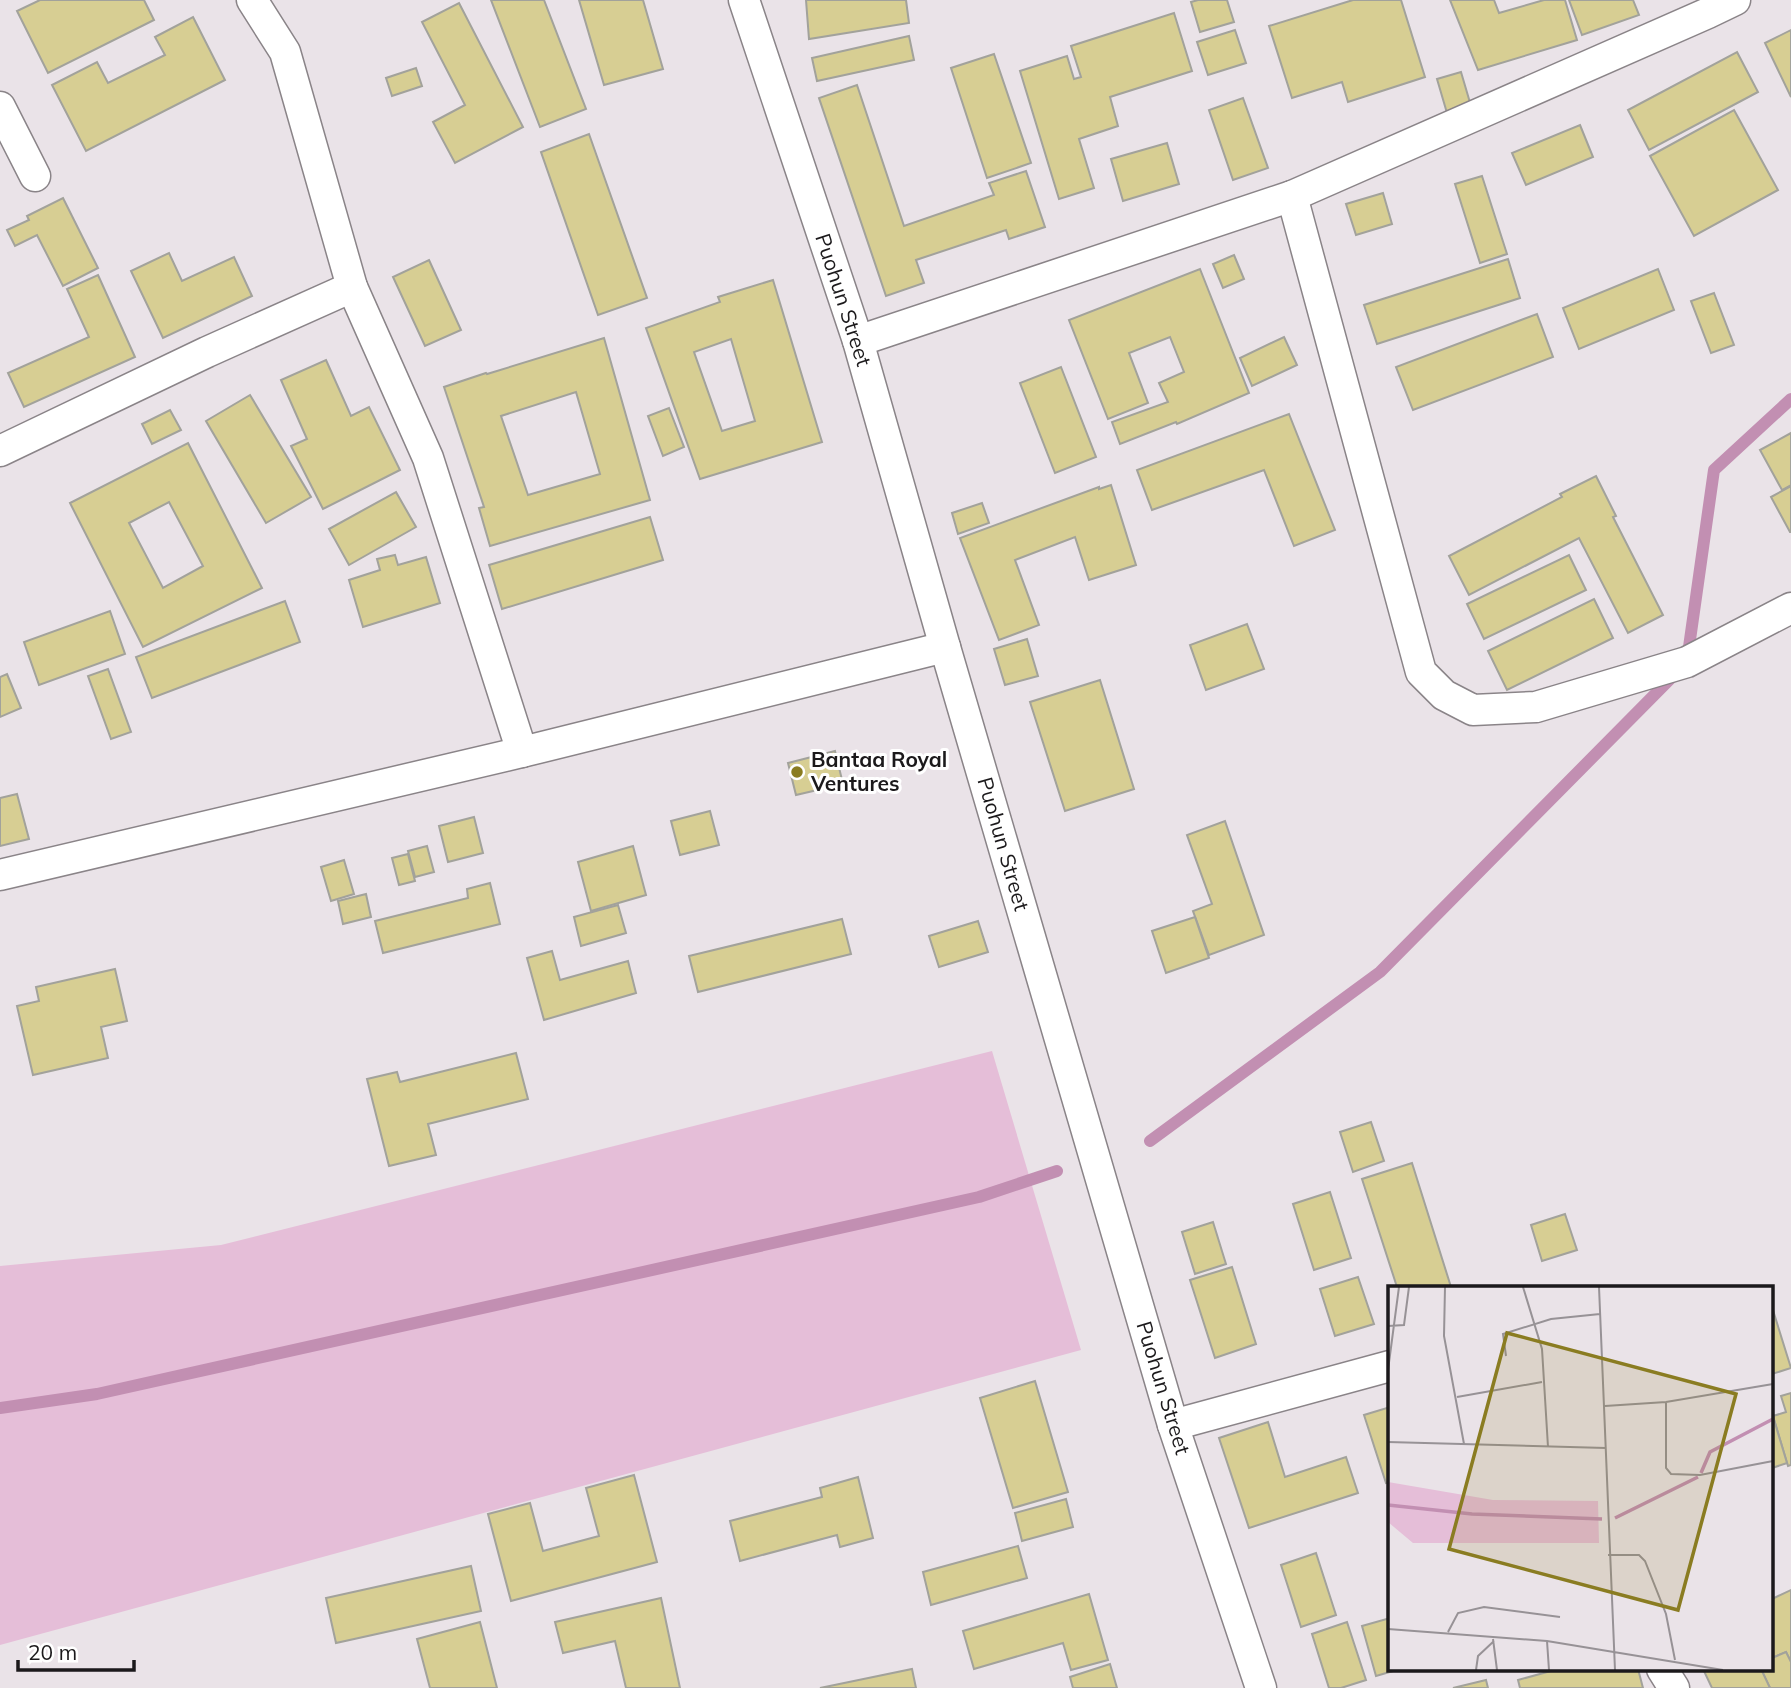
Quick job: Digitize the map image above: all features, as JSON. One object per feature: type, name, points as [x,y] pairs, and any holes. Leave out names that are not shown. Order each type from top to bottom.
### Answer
[{"type":"street","points":[[252,0],[285,52],[352,288],[428,458],[522,752]]},
{"type":"street","name":"Puohun Street","points":[[744,0],[858,341],[1173,1425],[1261,1688]]},
{"type":"street","points":[[858,341],[1292,196],[1735,0]]},
{"type":"street","points":[[0,107],[35,176]]},
{"type":"street","points":[[1292,196],[1421,673],[1444,695],[1473,710],[1536,707],[1687,662],[1791,608]]},
{"type":"street","points":[[0,451],[207,352],[352,288]]},
{"type":"street","points":[[0,875],[522,752],[945,647]]},
{"type":"street","points":[[1173,1425],[1388,1367]]},
{"type":"street","points":[[1663,1670],[1674,1688]]},
{"type":"shaded area","points":[[992,1051],[1081,1350],[0,1645],[0,1266],[221,1245]]},
{"type":"building","points":[[40,0],[144,0],[154,20],[48,73],[17,11]]},
{"type":"building","points":[[491,0],[544,0],[586,109],[540,127]]},
{"type":"building","points":[[579,0],[643,0],[663,69],[604,85]]},
{"type":"building","points":[[806,0],[906,0],[909,23],[809,39]]},
{"type":"building","points":[[1227,0],[1234,22],[1200,32],[1191,2]]},
{"type":"building","points":[[1353,0],[1401,0],[1425,77],[1348,102],[1342,82],[1292,98],[1269,26]]},
{"type":"building","points":[[1450,0],[1494,0],[1499,13],[1544,0],[1565,0],[1577,40],[1478,70]]},
{"type":"building","points":[[1569,0],[1633,0],[1639,15],[1582,35]]},
{"type":"building","points":[[459,3],[523,127],[455,163],[433,122],[465,105],[422,22]]},
{"type":"building","points":[[1174,13],[1192,71],[1110,97],[1118,126],[1079,139],[1094,188],[1059,199],[1020,71],[1067,56],[1074,79],[1081,77],[1071,46]]},
{"type":"building","points":[[193,17],[225,80],[86,151],[52,85],[97,62],[108,83],[165,55],[155,37]]},
{"type":"building","points":[[1235,30],[1246,63],[1208,75],[1197,42]]},
{"type":"building","points":[[1791,30],[1791,97],[1765,43]]},
{"type":"building","points":[[909,36],[914,60],[817,81],[812,58]]},
{"type":"building","points":[[1737,52],[1758,92],[1649,150],[1628,110]]},
{"type":"building","points":[[994,54],[1031,163],[987,178],[951,68]]},
{"type":"building","points":[[416,68],[422,86],[392,96],[386,78]]},
{"type":"building","points":[[1461,72],[1471,106],[1447,113],[1437,79]]},
{"type":"building","points":[[857,85],[904,226],[994,195],[989,183],[1026,171],[1045,227],[1009,239],[1006,230],[916,260],[924,283],[886,296],[819,98]]},
{"type":"building","points":[[1243,98],[1268,168],[1233,180],[1209,110]]},
{"type":"building","points":[[1734,110],[1778,190],[1694,236],[1650,156]]},
{"type":"building","points":[[1580,125],[1593,157],[1526,185],[1512,153]]},
{"type":"building","points":[[589,134],[647,298],[598,315],[541,152]]},
{"type":"building","points":[[1167,143],[1179,184],[1123,201],[1111,159]]},
{"type":"building","points":[[1482,176],[1507,254],[1480,263],[1455,184]]},
{"type":"building","points":[[1383,193],[1392,224],[1356,235],[1346,204]]},
{"type":"building","points":[[63,198],[98,268],[63,286],[37,235],[15,246],[7,230],[29,220],[27,216]]},
{"type":"building","points":[[169,253],[182,281],[234,257],[252,296],[163,338],[131,271]]},
{"type":"building","points":[[1234,255],[1244,279],[1223,288],[1213,264]]},
{"type":"building","points":[[1508,259],[1520,298],[1377,344],[1364,305]]},
{"type":"building","points":[[429,260],[461,330],[425,346],[393,277]]},
{"type":"building","points":[[1200,269],[1249,393],[1177,424],[1176,422],[1120,444],[1112,422],[1168,402],[1159,383],[1184,372],[1170,337],[1129,353],[1148,403],[1108,419],[1069,320]]},
{"type":"building","points":[[1658,269],[1674,310],[1579,349],[1563,308]]},
{"type":"building","points":[[98,275],[135,357],[24,407],[8,373],[89,337],[67,289]]},
{"type":"building","points":[[773,280],[822,442],[700,479],[646,328],[720,302],[718,297]],"holes":[[[731,339],[755,421],[722,431],[694,352]]]},
{"type":"building","points":[[1714,293],[1734,345],[1711,353],[1691,301]]},
{"type":"building","points":[[1537,314],[1553,357],[1413,410],[1396,367]]},
{"type":"building","points":[[1284,337],[1297,365],[1252,386],[1240,358]]},
{"type":"building","points":[[604,338],[650,500],[490,546],[479,508],[484,507],[444,387]],"holes":[[[576,392],[600,474],[528,495],[501,416]]]},
{"type":"building","points":[[326,360],[351,416],[369,407],[400,470],[323,509],[291,446],[307,439],[281,380]]},
{"type":"building","points":[[1061,367],[1096,457],[1055,473],[1020,383]]},
{"type":"building","points":[[250,395],[311,497],[266,523],[206,421]]},
{"type":"building","points":[[669,408],[684,447],[663,456],[648,416]]},
{"type":"building","points":[[170,410],[181,430],[152,444],[142,424]]},
{"type":"building","points":[[1289,414],[1335,530],[1294,546],[1264,470],[1152,510],[1137,470]]},
{"type":"building","points":[[1791,433],[1791,485],[1782,490],[1760,450]]},
{"type":"building","points":[[188,443],[262,588],[143,647],[70,503]],"holes":[[[169,502],[203,566],[163,588],[129,523]]]},
{"type":"building","points":[[1596,476],[1616,516],[1613,517],[1663,615],[1628,633],[1579,538],[1469,595],[1449,556],[1562,497],[1560,494]]},
{"type":"building","points":[[1111,485],[1136,565],[1089,580],[1075,537],[1015,560],[1039,625],[999,640],[960,538]]},
{"type":"building","points":[[1791,486],[1791,532],[1790,532],[1771,497]]},
{"type":"building","points":[[396,492],[416,527],[349,565],[329,529]]},
{"type":"building","points":[[982,503],[989,523],[958,534],[952,513]]},
{"type":"building","points":[[650,517],[663,560],[502,609],[489,565]]},
{"type":"building","points":[[395,555],[398,565],[426,557],[440,603],[363,627],[349,580],[380,570],[377,559]]},
{"type":"building","points":[[1569,555],[1586,590],[1484,639],[1467,604]]},
{"type":"building","points":[[1594,599],[1613,638],[1507,690],[1488,651]]},
{"type":"building","points":[[285,601],[300,642],[152,698],[136,657]]},
{"type":"building","points":[[110,611],[125,654],[39,685],[24,642]]},
{"type":"building","points":[[1247,624],[1264,669],[1206,690],[1190,645]]},
{"type":"building","points":[[1027,639],[1038,676],[1005,685],[994,649]]},
{"type":"building","points":[[108,669],[131,732],[111,739],[88,676]]},
{"type":"building","points":[[7,674],[21,708],[0,717],[0,677]]},
{"type":"building","points":[[1100,680],[1134,789],[1065,811],[1030,702]]},
{"type":"building","points":[[835,751],[843,784],[796,795],[788,763]]},
{"type":"building","points":[[17,794],[29,839],[0,846],[0,798]]},
{"type":"building","points":[[710,811],[719,845],[680,855],[671,821]]},
{"type":"building","points":[[474,817],[483,853],[448,862],[439,826]]},
{"type":"building","points":[[1225,821],[1264,935],[1209,955],[1193,911],[1212,904],[1187,835]]},
{"type":"building","points":[[427,846],[434,872],[415,877],[408,851]]},
{"type":"building","points":[[633,846],[646,895],[591,911],[578,862]]},
{"type":"building","points":[[408,854],[415,881],[399,885],[392,858]]},
{"type":"building","points":[[344,860],[354,894],[331,901],[321,867]]},
{"type":"building","points":[[490,883],[500,924],[383,953],[375,921],[468,898],[467,889]]},
{"type":"building","points":[[366,894],[371,917],[343,924],[338,901]]},
{"type":"building","points":[[618,905],[626,933],[581,946],[574,917]]},
{"type":"building","points":[[1195,917],[1209,958],[1166,973],[1152,931]]},
{"type":"building","points":[[842,919],[851,954],[698,992],[689,956]]},
{"type":"building","points":[[978,921],[988,952],[939,967],[929,936]]},
{"type":"building","points":[[552,951],[560,980],[628,961],[636,993],[544,1020],[527,958]]},
{"type":"building","points":[[115,969],[127,1021],[101,1027],[108,1058],[33,1075],[17,1006],[39,1001],[36,987]]},
{"type":"building","points":[[516,1053],[528,1099],[428,1124],[436,1155],[389,1166],[367,1079],[397,1072],[400,1082]]},
{"type":"building","points":[[1371,1122],[1384,1161],[1353,1172],[1340,1132]]},
{"type":"building","points":[[1412,1163],[1451,1286],[1397,1286],[1362,1179]]},
{"type":"building","points":[[1330,1192],[1351,1258],[1314,1270],[1293,1204]]},
{"type":"building","points":[[1565,1214],[1577,1250],[1542,1261],[1531,1225]]},
{"type":"building","points":[[1213,1222],[1226,1264],[1195,1274],[1182,1232]]},
{"type":"building","points":[[1232,1267],[1256,1344],[1215,1358],[1190,1280]]},
{"type":"building","points":[[1358,1277],[1374,1324],[1335,1336],[1320,1289]]},
{"type":"building","points":[[1774,1313],[1791,1368],[1774,1373]]},
{"type":"building","points":[[1035,1381],[1068,1492],[1013,1508],[980,1398]]},
{"type":"building","points":[[1791,1393],[1791,1465],[1788,1466],[1774,1419],[1774,1416],[1786,1412],[1781,1396]]},
{"type":"building","points":[[1388,1408],[1388,1482],[1386,1483],[1364,1415]]},
{"type":"building","points":[[1774,1420],[1787,1463],[1774,1467]]},
{"type":"building","points":[[1268,1422],[1285,1477],[1346,1457],[1358,1493],[1249,1528],[1219,1438]]},
{"type":"building","points":[[634,1475],[657,1562],[511,1601],[488,1514],[530,1503],[543,1551],[599,1536],[586,1488]]},
{"type":"building","points":[[858,1477],[873,1538],[840,1547],[837,1535],[740,1561],[730,1521],[822,1497],[820,1488]]},
{"type":"building","points":[[1066,1499],[1073,1527],[1022,1541],[1015,1513]]},
{"type":"building","points":[[1018,1546],[1027,1578],[931,1605],[923,1572]]},
{"type":"building","points":[[1316,1553],[1336,1615],[1301,1627],[1281,1565]]},
{"type":"building","points":[[471,1566],[481,1611],[336,1643],[326,1598]]},
{"type":"building","points":[[1791,1590],[1791,1662],[1786,1652],[1774,1657],[1774,1598]]},
{"type":"building","points":[[1089,1594],[1108,1660],[1071,1670],[1063,1643],[974,1669],[963,1631]]},
{"type":"building","points":[[661,1598],[680,1688],[626,1688],[615,1641],[563,1653],[555,1622]]},
{"type":"building","points":[[1388,1619],[1388,1670],[1397,1670],[1376,1676],[1362,1626]]},
{"type":"building","points":[[480,1622],[497,1688],[430,1688],[417,1639]]},
{"type":"building","points":[[1347,1622],[1366,1680],[1341,1688],[1329,1688],[1312,1634]]},
{"type":"building","points":[[1786,1652],[1791,1662],[1791,1688],[1770,1688],[1761,1670],[1774,1670],[1774,1657]]},
{"type":"building","points":[[1110,1664],[1117,1688],[1073,1688],[1070,1677]]},
{"type":"building","points":[[912,1669],[916,1688],[820,1688]]},
{"type":"building","points":[[1554,1670],[1638,1670],[1643,1688],[1520,1688],[1518,1680]]},
{"type":"building","points":[[1703,1670],[1761,1670],[1770,1688],[1712,1688]]},
{"type":"building","points":[[1486,1680],[1488,1688],[1453,1688]]},
{"type":"waterway","points":[[1687,661],[1714,470],[1791,399]]},
{"type":"waterway","points":[[1150,1141],[1380,972],[1675,674]]},
{"type":"waterway","points":[[0,1408],[97,1394],[979,1197],[1057,1171]]},
{"type":"place","name":"Bantaa Royal Ventures","points":[[797,772]]}]
